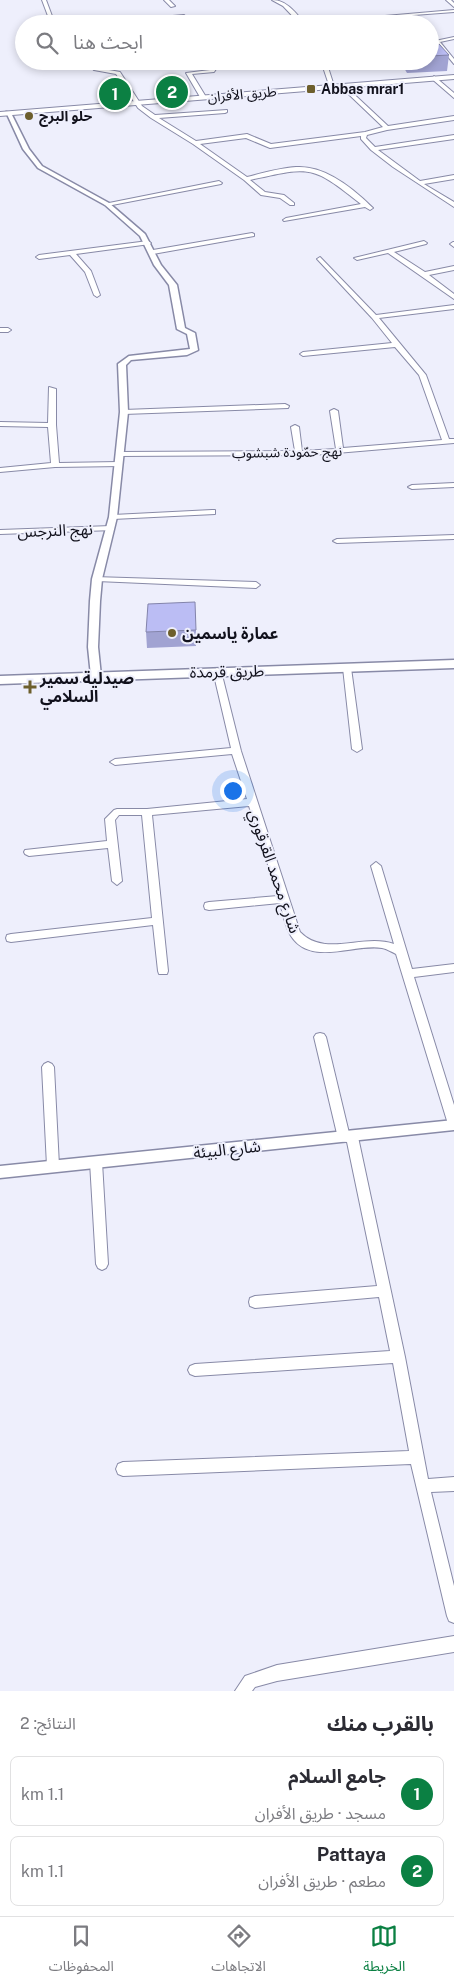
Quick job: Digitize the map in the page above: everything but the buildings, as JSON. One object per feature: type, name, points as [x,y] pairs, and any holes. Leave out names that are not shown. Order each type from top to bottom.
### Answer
[{"type":"main road","name":"طريق الأفران","points":[[4,113],[454,77]]},
{"type":"main road","name":"طريق قرمدة","points":[[0,680],[454,664]]},
{"type":"street","points":[[44,0],[50,15]]},
{"type":"street","points":[[166,0],[173,6]]},
{"type":"street","points":[[274,0],[285,6],[294,15]]},
{"type":"street","points":[[448,0],[454,6]]},
{"type":"street","points":[[400,15],[454,11]]},
{"type":"street","points":[[439,41],[454,38]]},
{"type":"street","points":[[439,43],[454,62]]},
{"type":"street","points":[[102,70],[118,73],[140,107],[246,179],[263,194],[280,195],[292,204]]},
{"type":"street","points":[[203,97],[190,73],[213,70]]},
{"type":"street","points":[[326,70],[332,86]]},
{"type":"street","points":[[434,78],[454,96]]},
{"type":"street","points":[[342,85],[387,128]]},
{"type":"street","points":[[154,117],[225,111]]},
{"type":"street","points":[[4,113],[36,164],[43,170],[107,204],[143,235],[153,252],[158,266],[173,285],[181,328],[191,333],[194,348],[191,352],[183,354],[127,359],[121,368],[124,412],[113,517],[97,579],[93,647],[96,676]]},
{"type":"street","points":[[195,143],[246,136],[270,146],[365,134],[387,128],[454,118]]},
{"type":"street","points":[[365,134],[363,138],[373,149],[418,183],[454,205]]},
{"type":"street","points":[[373,149],[454,137]]},
{"type":"street","points":[[246,179],[296,169],[315,170],[336,182],[368,206],[286,220]]},
{"type":"street","points":[[418,183],[454,177]]},
{"type":"street","points":[[107,204],[219,183]]},
{"type":"street","points":[[153,252],[252,235]]},
{"type":"street","points":[[40,257],[148,243]]},
{"type":"street","points":[[357,258],[424,243]]},
{"type":"street","points":[[389,251],[422,275],[432,279],[454,297]]},
{"type":"street","points":[[72,254],[88,270],[97,295]]},
{"type":"street","points":[[320,258],[374,316],[422,375],[450,441]]},
{"type":"street","points":[[422,275],[454,268]]},
{"type":"street","points":[[445,289],[454,288]]},
{"type":"street","points":[[374,316],[454,307]]},
{"type":"street","points":[[303,354],[397,345]]},
{"type":"street","points":[[52,389],[55,466]]},
{"type":"street","points":[[124,412],[285,406]]},
{"type":"street","points":[[334,411],[340,451]]},
{"type":"street","points":[[0,424],[52,425]]},
{"type":"street","points":[[295,427],[299,453]]},
{"type":"street","name":"نهج حمّودة شبشوب","points":[[120,454],[299,453],[450,441]]},
{"type":"street","points":[[0,470],[118,464]]},
{"type":"street","points":[[412,487],[454,485]]},
{"type":"street","points":[[113,517],[212,512]]},
{"type":"street","name":"نهج النرجس","points":[[0,532],[111,528]]},
{"type":"street","points":[[337,541],[454,537]]},
{"type":"street","points":[[97,579],[256,585]]},
{"type":"street","points":[[347,668],[357,748]]},
{"type":"street","name":"شارع محمد القرقوري","points":[[217,671],[236,752],[294,934],[308,946],[319,948],[381,944],[401,951]]},
{"type":"street","points":[[115,762],[236,752]]},
{"type":"street","points":[[117,881],[110,819],[117,812],[147,812],[252,802]]},
{"type":"street","points":[[147,812],[163,971]]},
{"type":"street","points":[[29,852],[112,844]]},
{"type":"street","points":[[376,866],[454,1125]]},
{"type":"street","points":[[209,906],[283,899]]},
{"type":"street","points":[[11,938],[157,921]]},
{"type":"street","points":[[407,974],[454,968]]},
{"type":"street","points":[[320,1037],[348,1138],[384,1291],[422,1486],[454,1616]]},
{"type":"street","points":[[48,1067],[53,1166]]},
{"type":"street","name":"شارع البيئة","points":[[0,1172],[348,1138],[454,1125]]},
{"type":"street","points":[[96,1162],[102,1264]]},
{"type":"street","points":[[255,1302],[384,1291]]},
{"type":"street","points":[[195,1370],[398,1357]]},
{"type":"street","points":[[123,1469],[417,1457]]},
{"type":"street","points":[[422,1486],[454,1484]]},
{"type":"street","points":[[243,1691],[250,1681],[276,1673],[454,1644]]},
{"type":"place","name":"Abbas mrar1","points":[[311,89]]},
{"type":"place","name":"Pattaya","points":[[172,92]]},
{"type":"place","name":"جامع السلام","points":[[115,94]]},
{"type":"place","name":"حلو البرج","points":[[29,116]]},
{"type":"place","name":"عمارة ياسمين","points":[[172,633]]},
{"type":"place","name":"صيدلية سمير السلامي","points":[[30,687]]}]
